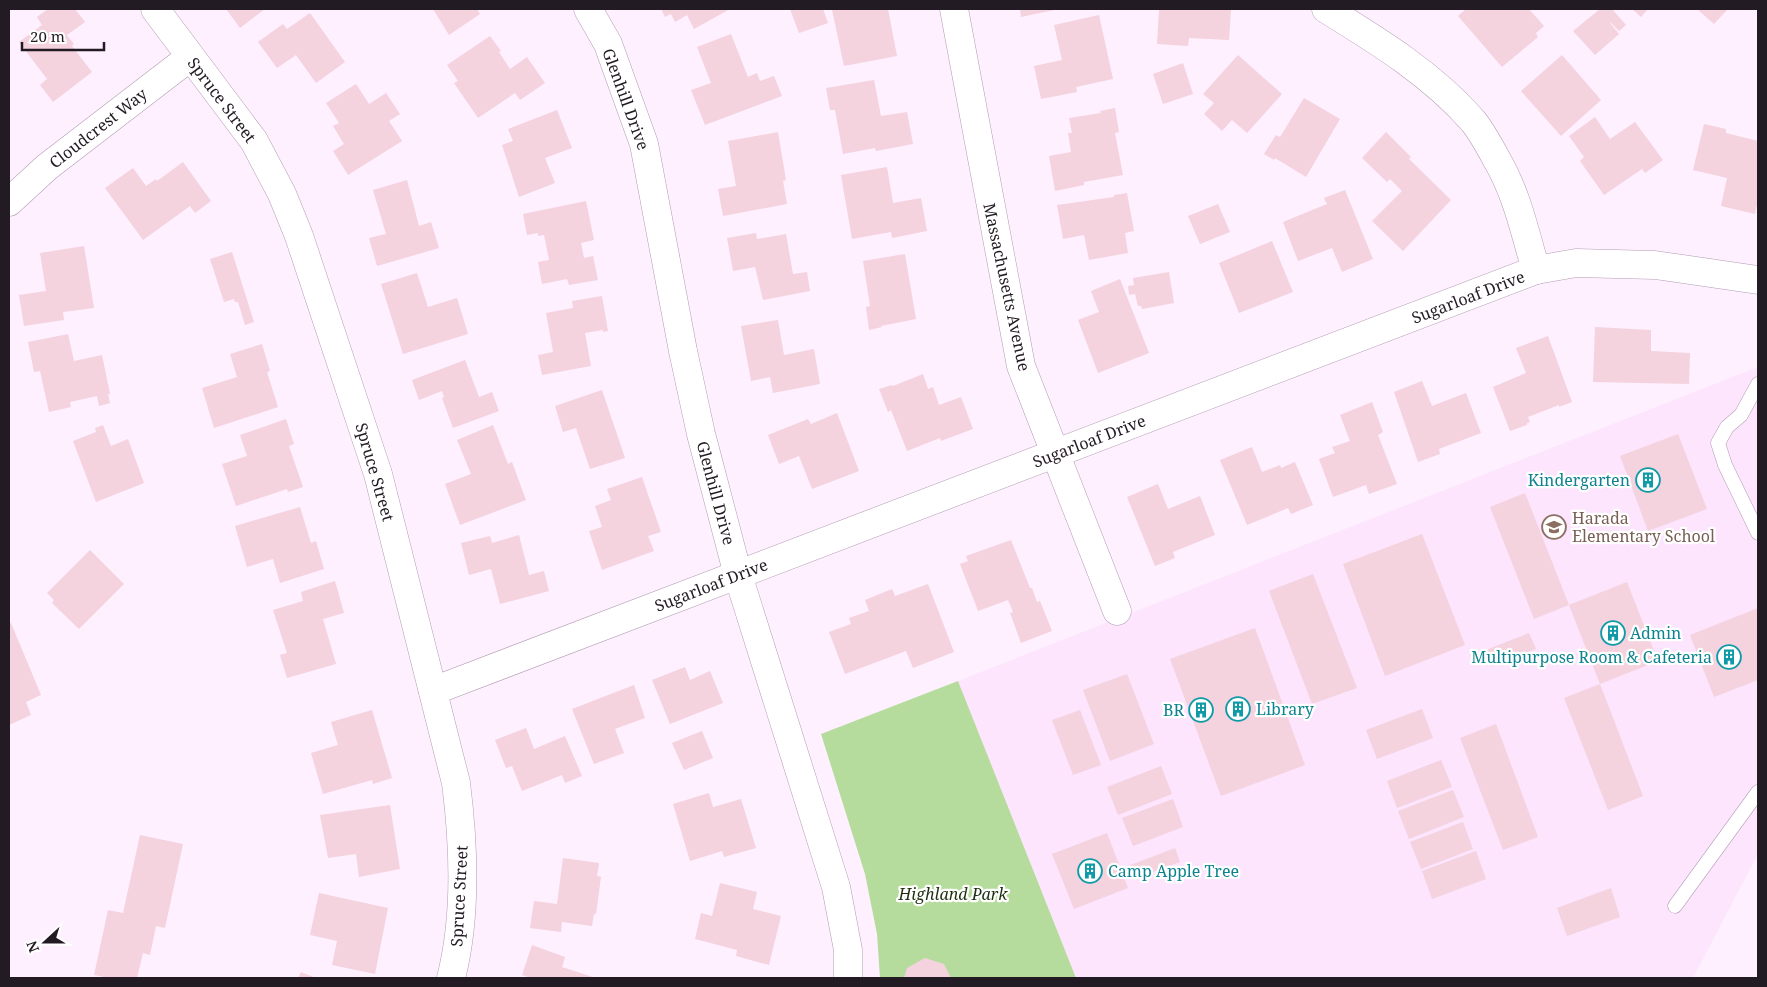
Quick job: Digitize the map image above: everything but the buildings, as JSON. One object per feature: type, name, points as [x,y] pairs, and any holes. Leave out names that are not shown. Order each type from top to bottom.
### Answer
[{"type":"street","name":"Spruce Street","points":[[155,9],[254,141],[282,194],[300,236],[378,474],[456,783],[462,835],[462,895],[451,978]]},
{"type":"street","name":"Glenhill Drive","points":[[588,9],[608,44],[644,144],[697,415],[738,575],[836,887],[848,950],[848,978]]},
{"type":"street","name":"Massachusetts Avenue","points":[[954,9],[1021,366],[1117,611]]},
{"type":"street","points":[[1326,9],[1393,51],[1438,86],[1473,122],[1498,160],[1516,200],[1536,270]]},
{"type":"street","name":"Cloudcrest Way","points":[[9,202],[47,167],[190,58]]},
{"type":"street","name":"Sugarloaf Drive","points":[[433,691],[1536,270],[1576,263],[1655,265],[1758,280]]},
{"type":"lane","points":[[1758,384],[1741,415],[1727,427],[1718,444],[1725,465],[1758,533]]},
{"type":"lane","points":[[1676,906],[1758,792]]},
{"type":"shaded area","name":"Harada Elementary School","points":[[1758,367],[1758,854],[1693,978],[1076,978],[958,681]]},
{"type":"green space","name":"Highland Park","points":[[958,681],[1076,978],[880,978],[877,934],[865,874],[821,734]]},
{"type":"place","name":"Kindergarten","points":[[1648,480]]},
{"type":"place","name":"Harada Elementary School","points":[[1554,527]]},
{"type":"place","name":"Admin","points":[[1613,633]]},
{"type":"place","name":"Multipurpose Room & Cafeteria","points":[[1729,657]]},
{"type":"place","name":"Library","points":[[1238,709]]},
{"type":"place","name":"BR","points":[[1201,710]]},
{"type":"place","name":"Camp Apple Tree","points":[[1090,871]]}]
